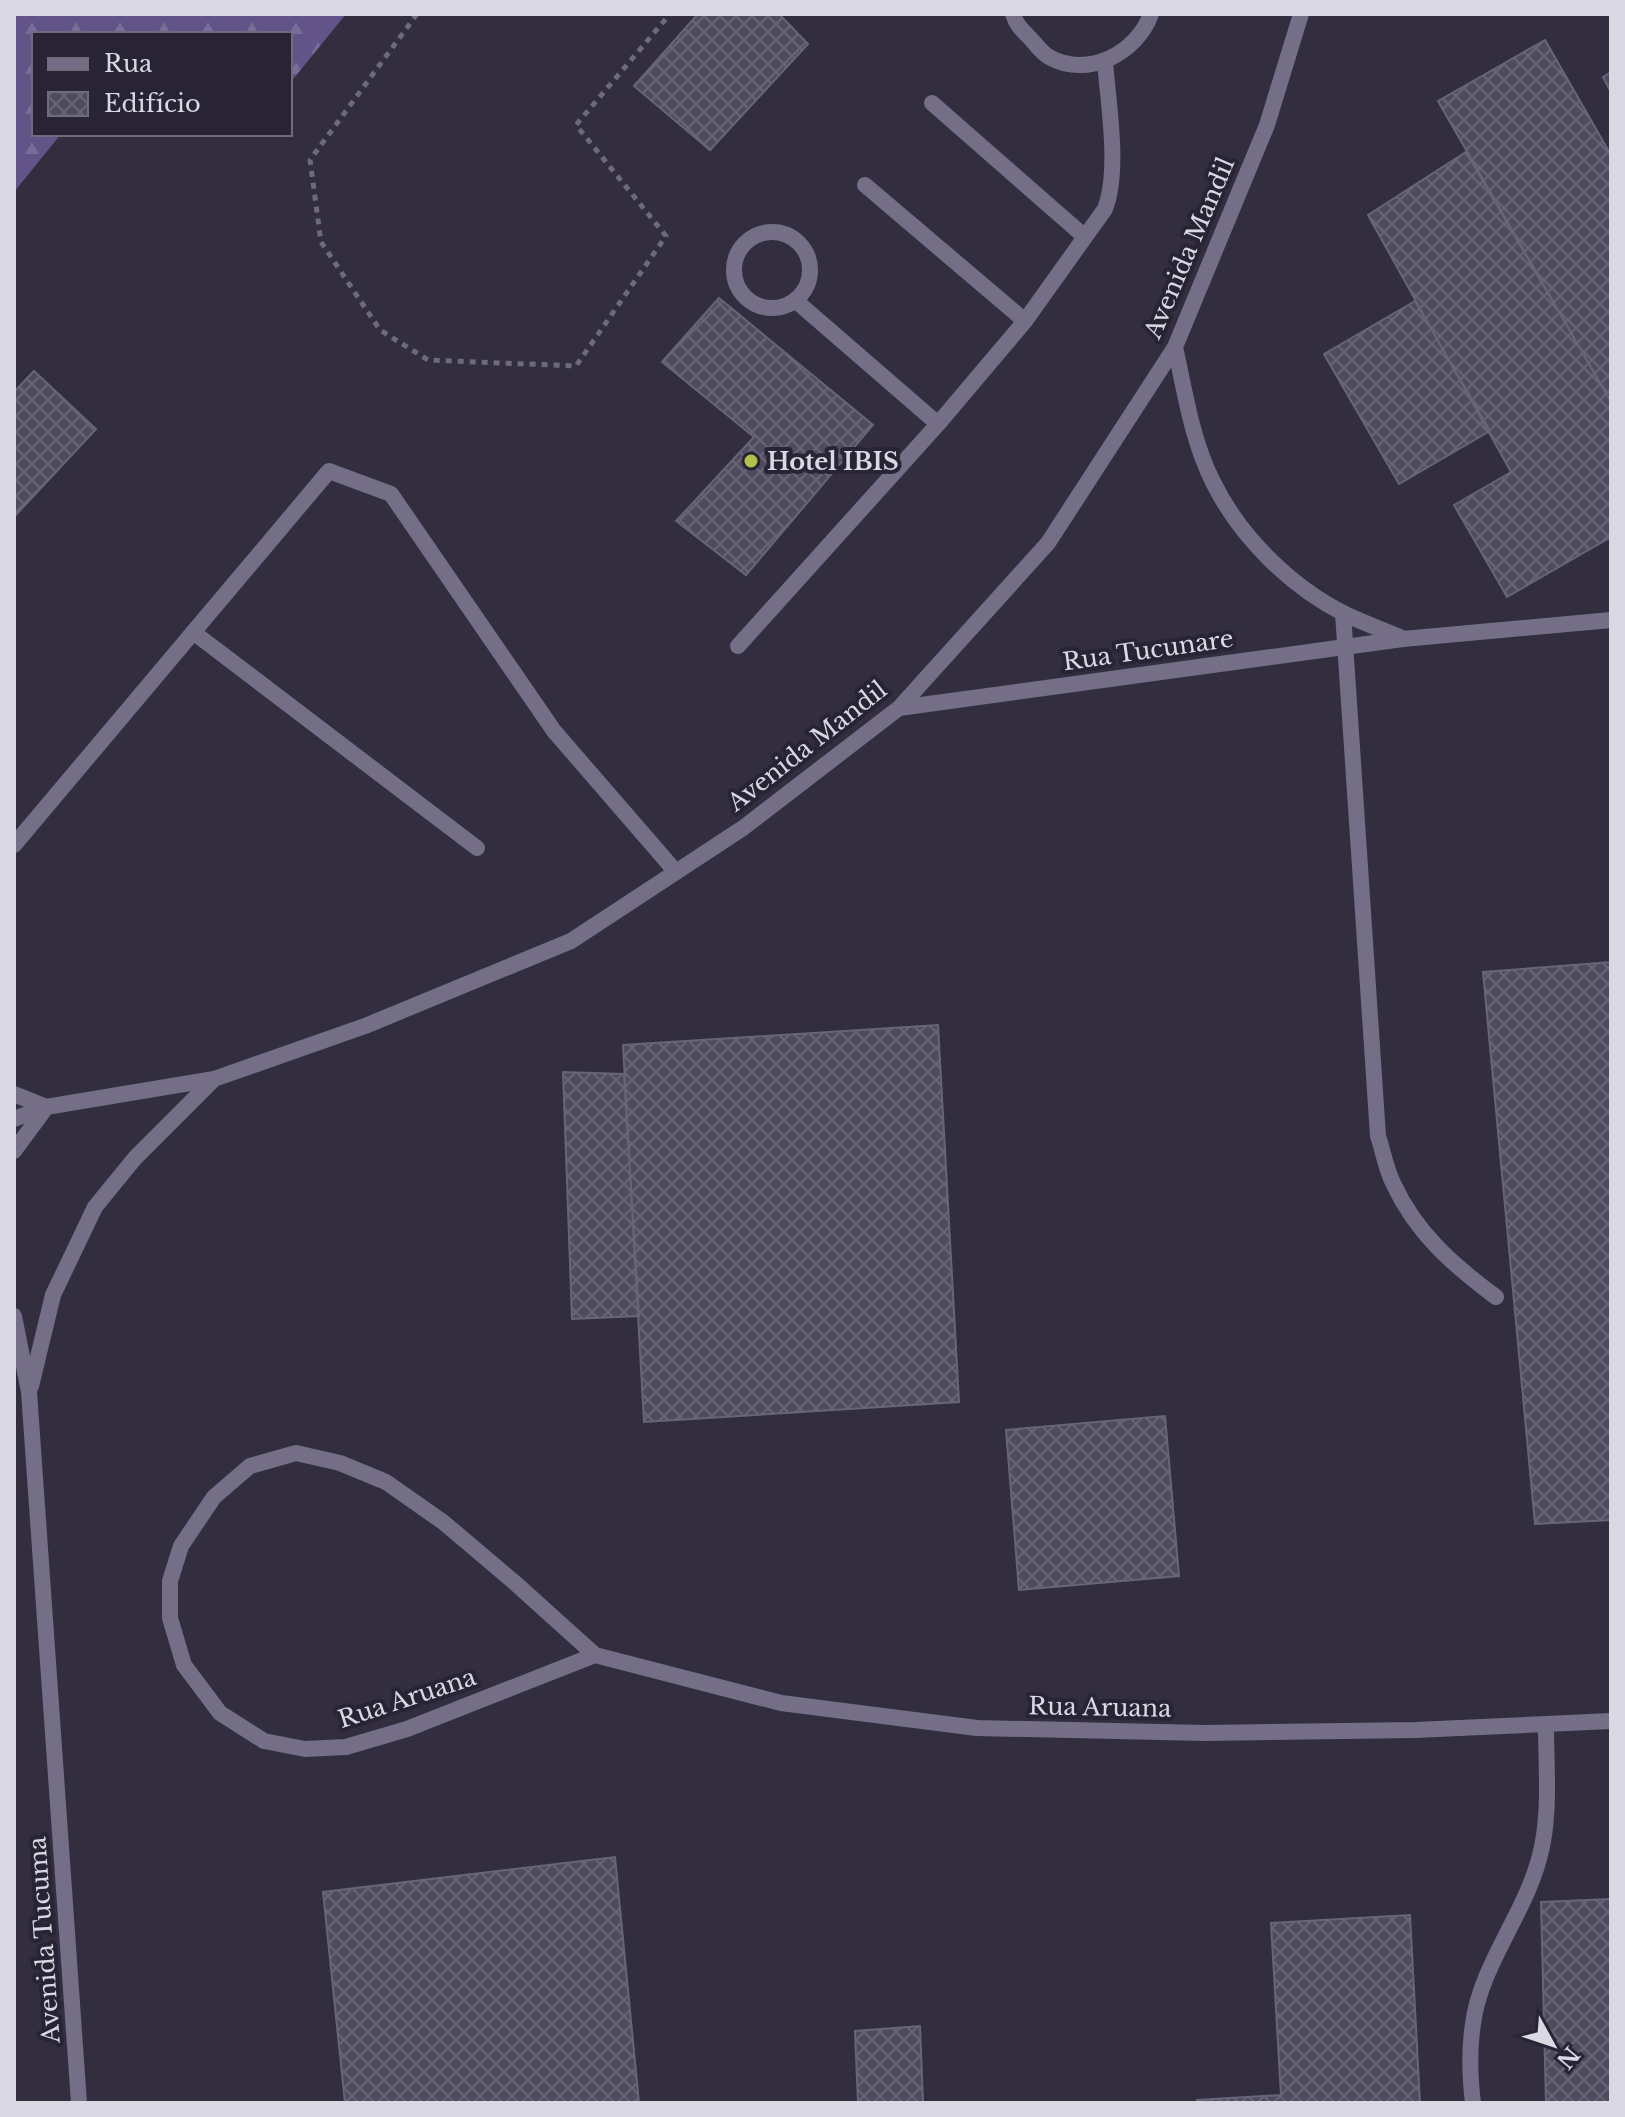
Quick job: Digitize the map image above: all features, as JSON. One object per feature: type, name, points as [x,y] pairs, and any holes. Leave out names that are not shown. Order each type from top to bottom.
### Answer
[{"type":"street","points":[[1013,14],[1015,23],[1047,56],[1070,64],[1105,61],[1130,48],[1151,14]]},
{"type":"street","name":"Avenida Mandil","points":[[14,1119],[46,1107],[214,1079],[365,1026],[571,941],[743,828],[899,708],[1048,543],[1175,347],[1267,125],[1301,14]]},
{"type":"street","points":[[738,646],[938,424],[1025,321],[1105,209],[1111,193],[1105,61]]},
{"type":"street","points":[[932,103],[1085,237]]},
{"type":"street","points":[[865,185],[1025,321]]},
{"type":"street","points":[[775,231],[797,241],[805,252],[810,277],[796,301],[776,309],[762,308],[738,290],[733,271],[740,248],[759,233],[775,231]]},
{"type":"street","points":[[796,301],[938,424]]},
{"type":"street","name":"Rua Tucunare","points":[[1175,347],[1190,420],[1213,482],[1247,536],[1291,579],[1343,613],[1403,639]]},
{"type":"street","points":[[14,845],[329,471],[391,494],[554,731],[676,872]]},
{"type":"street","points":[[1343,613],[1378,1136],[1392,1182],[1420,1230],[1456,1268],[1496,1297]]},
{"type":"street","name":"Rua Tucunare","points":[[899,708],[1403,639],[1611,620]]},
{"type":"street","points":[[193,632],[477,848]]},
{"type":"street","name":"Avenida Tucuma","points":[[29,1392],[53,1295],[95,1207],[135,1158],[214,1079]]},
{"type":"street","points":[[14,1094],[46,1107],[14,1151]]},
{"type":"street","name":"Avenida Tucuma","points":[[14,1316],[29,1392],[79,2103]]},
{"type":"street","name":"Rua Aruana","points":[[595,1655],[407,1729],[346,1747],[305,1749],[264,1741],[220,1713],[184,1665],[170,1618],[170,1581],[181,1546],[214,1497],[250,1466],[296,1453],[340,1463],[386,1482],[443,1522],[595,1655],[781,1703],[977,1728],[1204,1733],[1611,1721]]},
{"type":"street","points":[[1473,2103],[1473,2022],[1488,1975],[1539,1859],[1546,1807],[1546,1725]]},
{"type":"path","points":[[417,14],[310,160],[321,242],[380,330],[428,360],[576,366],[666,236],[576,125],[670,14]]},
{"type":"green space","points":[[14,14],[346,14],[292,81],[292,32],[32,32],[32,136],[59,136],[14,192]]},
{"type":"building","points":[[698,14],[779,14],[808,44],[710,150],[634,86]]},
{"type":"building","points":[[1545,40],[1611,155],[1611,402],[1438,101]]},
{"type":"building","points":[[1611,72],[1611,92],[1603,77]]},
{"type":"building","points":[[1466,152],[1611,402],[1611,537],[1507,597],[1454,505],[1511,472],[1368,215]]},
{"type":"building","points":[[719,298],[873,425],[746,575],[676,521],[754,437],[662,362]]},
{"type":"building","points":[[1415,301],[1490,431],[1399,484],[1324,354]]},
{"type":"building","points":[[34,371],[96,429],[14,517],[14,392]]},
{"type":"building","points":[[1611,962],[1611,1520],[1535,1524],[1483,972]]},
{"type":"building","points":[[938,1025],[959,1402],[644,1422],[623,1045]]},
{"type":"building","points":[[563,1072],[624,1074],[639,1316],[572,1319]]},
{"type":"building","points":[[1165,1416],[1179,1576],[1019,1590],[1006,1430]]},
{"type":"building","points":[[615,1857],[639,2103],[345,2103],[323,1892]]},
{"type":"building","points":[[1611,1899],[1611,2103],[1546,2103],[1541,1902]]},
{"type":"building","points":[[1410,1915],[1420,2103],[1197,2103],[1197,2100],[1281,2095],[1271,1923]]},
{"type":"building","points":[[920,2026],[923,2103],[858,2103],[855,2031]]},
{"type":"place","name":"Hotel IBIS","points":[[751,461]]}]
